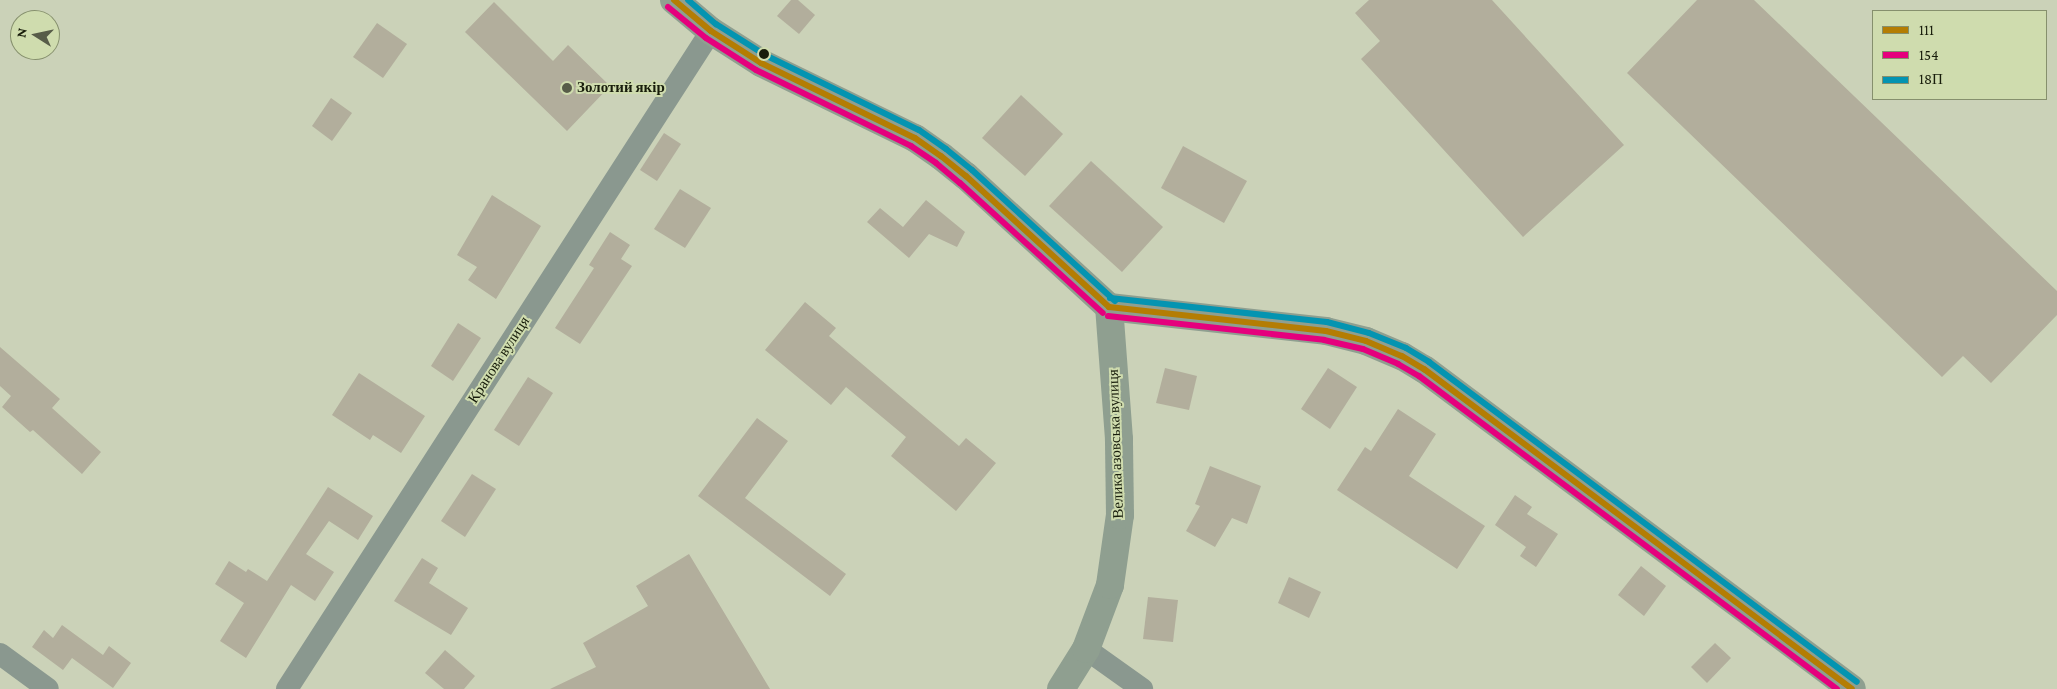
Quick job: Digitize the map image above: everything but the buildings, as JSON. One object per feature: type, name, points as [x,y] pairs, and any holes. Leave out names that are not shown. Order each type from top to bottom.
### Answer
[{"type":"street","points":[[674,0],[712,31],[783,75],[915,138],[941,156],[1109,307],[1326,331],[1366,341],[1402,356],[1432,375],[1852,689]]},
{"type":"street","name":"Кранова вулиця","points":[[287,689],[712,31]]},
{"type":"street","name":"Велика азовська вулиця","points":[[1061,689],[1086,649],[1110,585],[1120,515],[1119,439],[1109,307]]},
{"type":"street","points":[[1086,649],[1142,689]]},
{"type":"street","points":[[0,654],[48,689]]},
{"type":"transit line","name":"111","points":[[674,0],[711,31],[761,63],[915,138],[941,156],[966,176],[1109,307]]},
{"type":"transit line","name":"18П","points":[[688,0],[716,24],[765,55],[919,130],[946,149],[972,170],[1115,301]]},
{"type":"transit line","name":"154","points":[[668,7],[706,38],[756,70],[911,146],[936,163],[1103,313]]},
{"type":"transit line","name":"18П","points":[[1110,298],[1327,322],[1369,333],[1406,348],[1429,362],[1857,682]]},
{"type":"transit line","name":"111","points":[[1109,307],[1326,331],[1366,341],[1402,356],[1424,369],[1852,689]]},
{"type":"transit line","name":"154","points":[[1108,316],[1324,340],[1363,349],[1398,364],[1419,376],[1837,689]]},
{"type":"place","name":"Золотий якір","points":[[567,88]]}]
